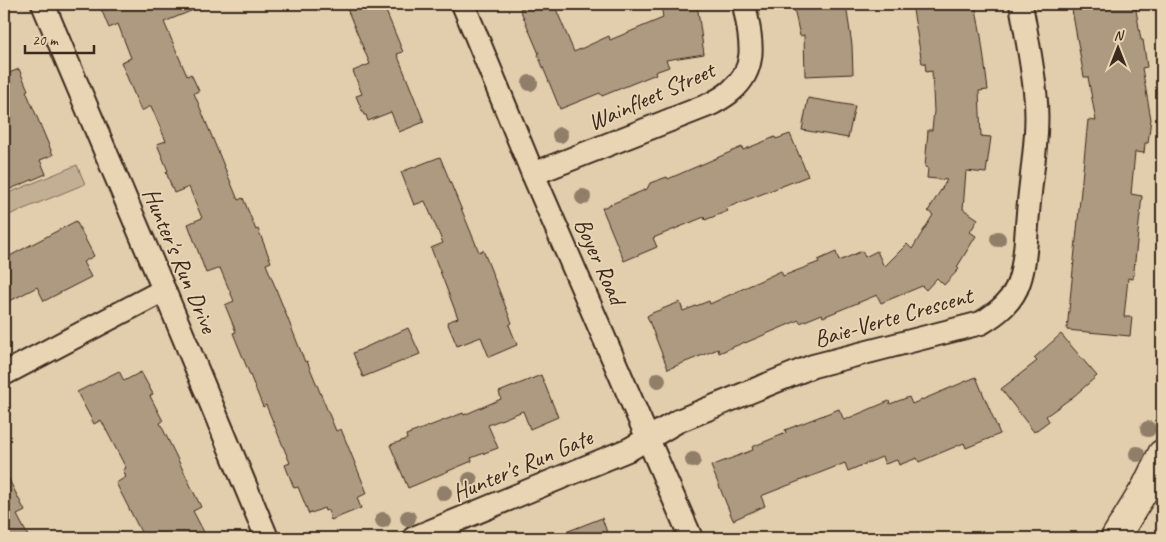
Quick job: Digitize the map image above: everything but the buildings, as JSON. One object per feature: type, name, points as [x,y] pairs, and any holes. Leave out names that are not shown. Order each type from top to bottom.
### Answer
[{"type":"main road","points":[[1115,538],[1146,486],[1162,454]]},
{"type":"street","name":"Hunter's Run Drive","points":[[43,4],[267,538]]},
{"type":"street","name":"Boyer Road","points":[[463,4],[533,174],[691,538]]},
{"type":"street","name":"Wainfleet Street","points":[[533,174],[712,104],[731,92],[744,77],[751,59],[751,41],[744,4]]},
{"type":"street","name":"Baie-Verte Crescent","points":[[648,438],[678,421],[813,366],[981,323],[995,315],[1005,306],[1020,281],[1036,122],[1036,92],[1021,4]]},
{"type":"street","points":[[4,374],[164,290]]},
{"type":"street","name":"Hunter's Run Gate","points":[[414,538],[624,451],[648,438]]},
{"type":"shaded area","points":[[77,165],[85,184],[4,217],[4,195]]}]
